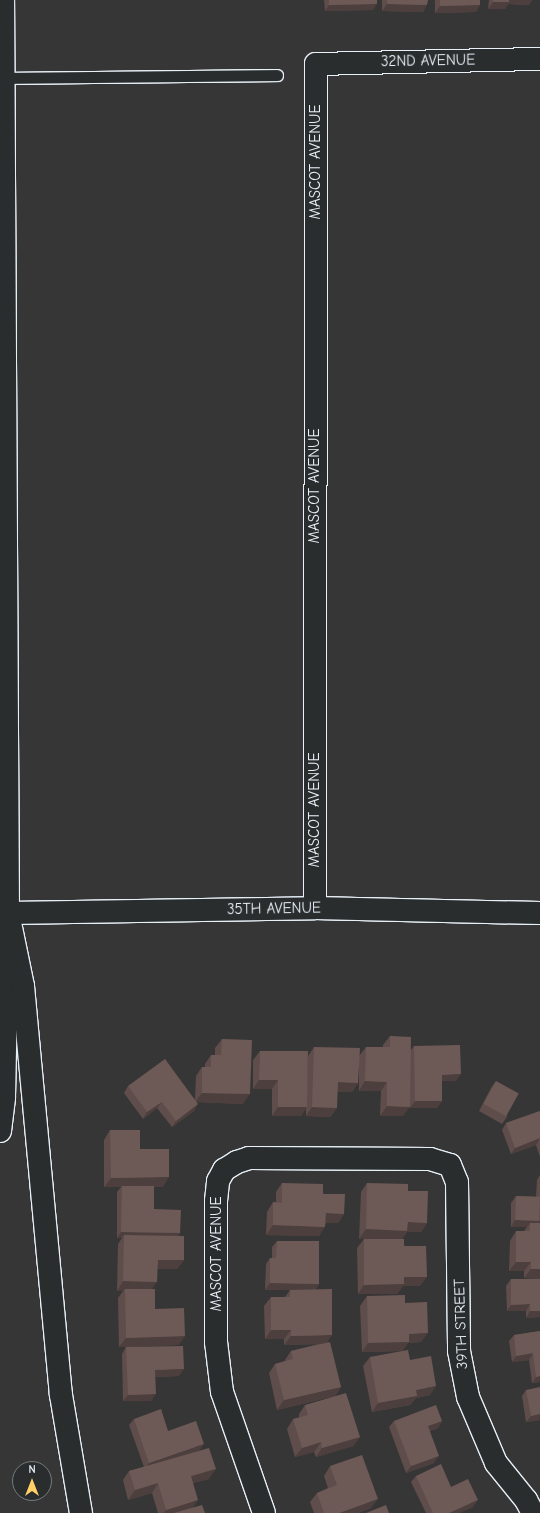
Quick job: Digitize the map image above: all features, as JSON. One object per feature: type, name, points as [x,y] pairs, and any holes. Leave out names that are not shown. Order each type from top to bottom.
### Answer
[{"type":"main road","points":[[0,1131],[4,1097],[1,138],[3,0]]},
{"type":"main road","name":"32ND AVENUE","points":[[316,64],[540,59]]},
{"type":"main road","name":"MASCOT AVENUE","points":[[315,908],[316,64]]},
{"type":"main road","name":"35TH AVENUE","points":[[4,913],[315,908],[540,913]]},
{"type":"main road","points":[[4,913],[23,986],[61,1395],[81,1513]]},
{"type":"main road","name":"MASCOT AVENUE","points":[[264,1513],[229,1415],[218,1367],[216,1201],[218,1181],[224,1170],[237,1162],[248,1158],[430,1159],[450,1165]]},
{"type":"main road","name":"39TH STREET","points":[[450,1165],[457,1182],[459,1351],[462,1374],[475,1420],[496,1463],[533,1501]]},
{"type":"lane","points":[[3,78],[277,75]]},
{"type":"building","points":[[329,0],[377,0],[377,4],[329,5]]},
{"type":"building","points":[[387,0],[428,0],[427,5],[387,4]]},
{"type":"building","points":[[440,0],[480,0],[480,5],[440,6]]},
{"type":"building","points":[[493,0],[509,0],[509,2],[493,2]]},
{"type":"building","points":[[390,1036],[411,1037],[410,1107],[387,1106],[387,1082],[365,1081],[366,1047],[390,1047]]},
{"type":"building","points":[[222,1039],[252,1040],[250,1094],[202,1093],[202,1067],[211,1067],[211,1055],[221,1055]]},
{"type":"building","points":[[460,1045],[461,1074],[442,1075],[442,1101],[415,1101],[414,1046]]},
{"type":"building","points":[[314,1047],[360,1048],[358,1083],[338,1082],[337,1108],[312,1107]]},
{"type":"building","points":[[260,1051],[308,1051],[307,1107],[278,1107],[278,1080],[259,1080]]},
{"type":"building","points":[[165,1059],[198,1104],[176,1121],[162,1102],[147,1112],[128,1086]]},
{"type":"building","points":[[496,1081],[519,1094],[506,1116],[483,1104]]},
{"type":"building","points":[[540,1111],[540,1138],[515,1148],[506,1123]]},
{"type":"building","points":[[110,1130],[140,1130],[140,1149],[169,1149],[169,1177],[111,1178]]},
{"type":"building","points":[[282,1183],[323,1184],[323,1194],[345,1194],[344,1214],[326,1213],[325,1227],[273,1225],[273,1202],[282,1203]]},
{"type":"building","points":[[367,1183],[408,1184],[408,1191],[428,1191],[427,1223],[408,1222],[407,1231],[366,1229]]},
{"type":"building","points":[[122,1186],[154,1186],[154,1209],[181,1210],[180,1233],[121,1232]]},
{"type":"building","points":[[516,1196],[540,1197],[539,1221],[515,1220]]},
{"type":"building","points":[[530,1223],[540,1223],[540,1269],[531,1269],[531,1262],[516,1262],[516,1231],[530,1231]]},
{"type":"building","points":[[124,1235],[184,1236],[184,1260],[158,1260],[157,1282],[123,1281]]},
{"type":"building","points":[[364,1239],[404,1239],[404,1246],[426,1246],[427,1277],[404,1277],[404,1284],[364,1285]]},
{"type":"building","points":[[277,1241],[319,1241],[319,1284],[270,1283],[270,1258],[276,1258]]},
{"type":"building","points":[[511,1279],[540,1279],[540,1311],[530,1311],[530,1304],[511,1305]]},
{"type":"building","points":[[125,1289],[155,1289],[155,1309],[184,1308],[185,1336],[126,1338]]},
{"type":"building","points":[[332,1289],[332,1335],[291,1336],[291,1330],[271,1330],[271,1297],[290,1297],[290,1290]]},
{"type":"building","points":[[405,1295],[405,1303],[427,1302],[428,1333],[409,1334],[409,1342],[368,1343],[367,1296]]},
{"type":"building","points":[[540,1331],[540,1376],[536,1377],[533,1353],[516,1356],[514,1335]]},
{"type":"building","points":[[330,1342],[341,1387],[284,1400],[275,1364],[293,1359],[291,1351]]},
{"type":"building","points":[[183,1346],[184,1369],[155,1370],[156,1394],[128,1395],[126,1347]]},
{"type":"building","points":[[408,1350],[410,1360],[431,1356],[436,1386],[416,1390],[417,1396],[378,1403],[370,1357]]},
{"type":"building","points":[[540,1387],[540,1414],[531,1416],[526,1390]]},
{"type":"building","points":[[346,1393],[360,1437],[322,1448],[321,1442],[302,1448],[293,1419],[308,1415],[305,1405]]},
{"type":"building","points":[[436,1405],[442,1421],[428,1426],[439,1456],[411,1466],[394,1421]]},
{"type":"building","points":[[161,1409],[168,1431],[196,1421],[204,1444],[149,1463],[134,1419]]},
{"type":"building","points":[[209,1448],[216,1469],[191,1476],[198,1500],[166,1510],[158,1483],[135,1490],[129,1471]]},
{"type":"building","points":[[362,1455],[378,1499],[339,1513],[324,1513],[317,1493],[337,1485],[330,1466]]},
{"type":"building","points":[[441,1464],[451,1487],[468,1479],[478,1500],[449,1513],[433,1513],[416,1476]]},
{"type":"building","points":[[202,1505],[205,1513],[174,1513]]},
{"type":"building","points":[[386,1505],[389,1513],[366,1513]]}]
